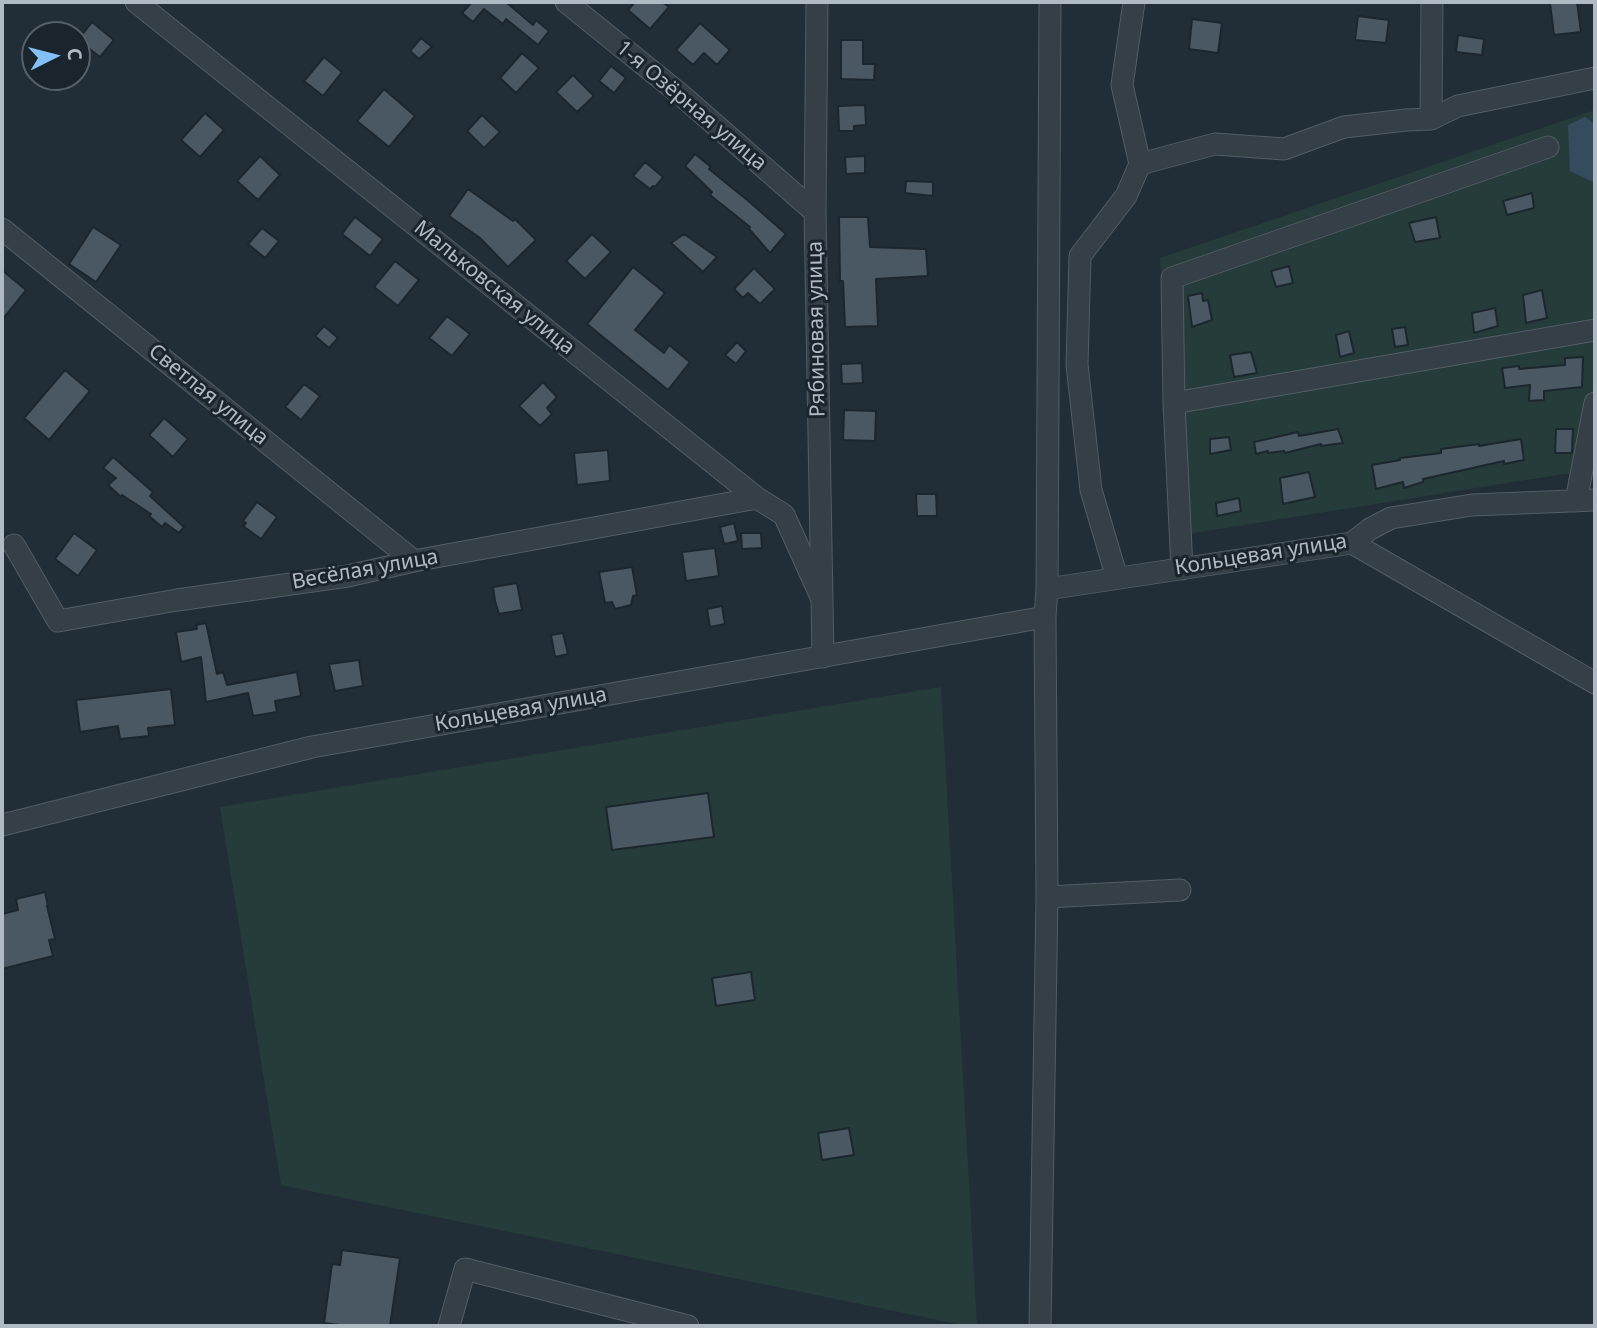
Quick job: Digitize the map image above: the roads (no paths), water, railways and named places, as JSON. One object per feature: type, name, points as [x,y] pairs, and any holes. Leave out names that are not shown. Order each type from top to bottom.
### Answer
[{"type":"street","name":"Мальковская улица","points":[[136,2],[757,498],[783,515],[821,597]]},
{"type":"street","name":"1-я Озёрная улица","points":[[566,2],[680,94],[815,212]]},
{"type":"street","name":"Рябиновая улица","points":[[817,2],[815,212],[823,657]]},
{"type":"street","points":[[1041,1326],[1047,897],[1045,617],[1050,2]]},
{"type":"street","points":[[1117,578],[1091,490],[1077,365],[1080,256],[1126,196],[1140,164],[1122,85],[1134,2]]},
{"type":"street","points":[[1431,119],[1432,2]]},
{"type":"street","points":[[1140,164],[1214,144],[1284,149],[1344,127],[1431,119],[1458,106],[1595,78]]},
{"type":"street","points":[[1182,569],[1174,403],[1172,278],[1548,148]]},
{"type":"street","name":"Светлая улица","points":[[2,229],[414,561]]},
{"type":"street","points":[[1174,403],[1595,330]]},
{"type":"street","points":[[1585,500],[1595,403]]},
{"type":"street","name":"Весёлая улица","points":[[14,545],[58,621],[177,600],[348,576],[414,561],[757,498]]},
{"type":"street","name":"Кольцевая улица","points":[[1047,589],[1352,543],[1391,518],[1472,505],[1585,500]]},
{"type":"street","points":[[1352,543],[1595,682]]},
{"type":"street","name":"Кольцевая улица","points":[[2,825],[312,747],[1045,617]]},
{"type":"street","points":[[1047,897],[1180,890]]},
{"type":"street","points":[[449,1326],[464,1269],[688,1326]]},
{"type":"water","points":[[1585,117],[1595,124],[1595,183],[1570,171],[1568,125]]}]
